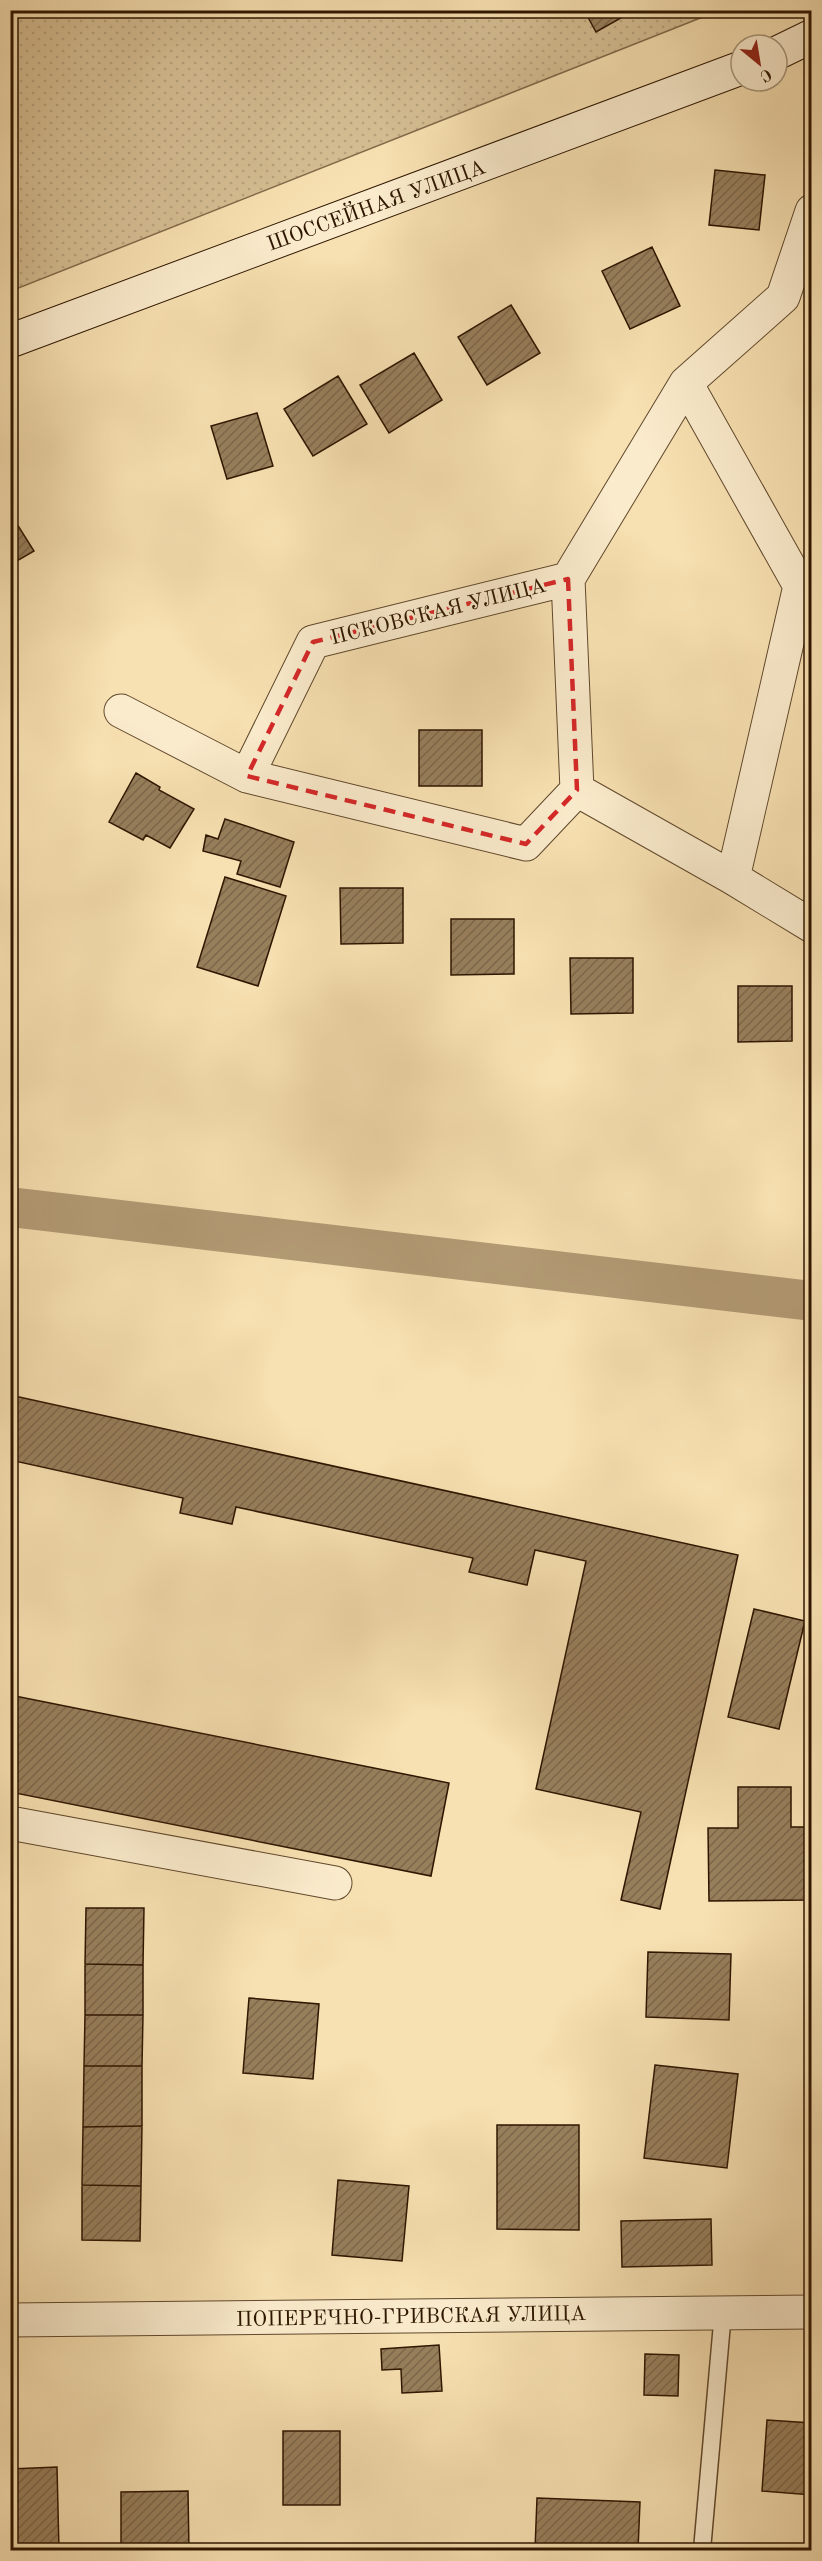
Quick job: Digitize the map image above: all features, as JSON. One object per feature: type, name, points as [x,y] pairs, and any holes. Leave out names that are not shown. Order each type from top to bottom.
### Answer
[{"type":"street","points":[[789,47],[812,36]]},
{"type":"street","name":"ШОССЕЙНАЯ УЛИЦА","points":[[10,341],[729,72]]},
{"type":"street","name":"ПСКОВСКАЯ УЛИЦА","points":[[577,790],[568,579],[686,382],[783,297],[812,211]]},
{"type":"street","points":[[686,382],[806,585],[733,878]]},
{"type":"street","name":"ПСКОВСКАЯ УЛИЦА","points":[[247,776],[313,642],[568,579]]},
{"type":"street","points":[[121,711],[247,776],[526,844],[577,790],[733,878],[812,926]]},
{"type":"street","points":[[10,1823],[335,1883]]},
{"type":"street","name":"ПОПЕРЕЧНО-ГРИВСКАЯ УЛИЦА","points":[[10,2320],[812,2312]]},
{"type":"lane","points":[[702,2550],[723,2312]]},
{"type":"highlighted area","points":[[568,579],[577,790],[526,844],[247,776],[313,642]]},
{"type":"shaded area","points":[[11,11],[718,11],[11,291]]},
{"type":"building","points":[[584,10],[635,10],[596,32]]},
{"type":"building","points":[[715,170],[765,175],[759,230],[709,225]]},
{"type":"building","points":[[652,247],[680,306],[630,329],[602,271]]},
{"type":"building","points":[[511,305],[540,353],[487,385],[458,337]]},
{"type":"building","points":[[414,353],[442,400],[389,433],[360,385]]},
{"type":"building","points":[[338,376],[367,424],[313,456],[284,409]]},
{"type":"building","points":[[257,413],[273,466],[227,479],[211,426]]},
{"type":"building","points":[[10,513],[34,551],[10,565]]},
{"type":"building","points":[[419,730],[482,730],[482,786],[419,786]]},
{"type":"building","points":[[136,773],[160,787],[159,790],[194,809],[170,848],[146,835],[143,840],[109,822]]},
{"type":"building","points":[[225,819],[294,842],[280,887],[237,874],[241,861],[203,851],[206,835],[218,839]]},
{"type":"building","points":[[225,877],[286,896],[258,986],[197,967]]},
{"type":"building","points":[[340,888],[403,888],[403,943],[341,944]]},
{"type":"building","points":[[451,919],[514,919],[514,974],[451,975]]},
{"type":"building","points":[[570,958],[633,958],[633,1013],[571,1014]]},
{"type":"building","points":[[738,986],[792,986],[792,1041],[738,1042]]},
{"type":"building","points":[[10,1395],[738,1555],[660,1909],[621,1900],[641,1812],[536,1789],[586,1561],[535,1550],[527,1585],[469,1572],[473,1558],[236,1507],[232,1524],[180,1513],[183,1498],[10,1460]]},
{"type":"building","points":[[754,1609],[805,1621],[779,1729],[728,1717]]},
{"type":"building","points":[[10,1695],[449,1783],[431,1876],[10,1792]]},
{"type":"building","points":[[738,1787],[791,1787],[791,1827],[809,1827],[809,1900],[709,1901],[708,1828],[738,1828]]},
{"type":"building","points":[[86,1908],[144,1908],[143,1965],[85,1964]]},
{"type":"building","points":[[648,1952],[731,1954],[729,2020],[646,2017]]},
{"type":"building","points":[[85,1964],[143,1965],[143,2015],[85,2015]]},
{"type":"building","points":[[249,1998],[319,2004],[313,2079],[243,2073]]},
{"type":"building","points":[[85,2015],[143,2015],[142,2066],[84,2066]]},
{"type":"building","points":[[655,2065],[738,2074],[727,2168],[644,2158]]},
{"type":"building","points":[[84,2066],[142,2066],[142,2126],[83,2127]]},
{"type":"building","points":[[497,2125],[579,2125],[579,2230],[497,2229]]},
{"type":"building","points":[[142,2126],[141,2186],[82,2185],[83,2127]]},
{"type":"building","points":[[338,2180],[409,2186],[402,2261],[332,2255]]},
{"type":"building","points":[[82,2185],[141,2186],[140,2241],[82,2240]]},
{"type":"building","points":[[711,2219],[712,2265],[622,2267],[621,2221]]},
{"type":"building","points":[[439,2345],[442,2391],[402,2393],[401,2369],[382,2370],[381,2349]]},
{"type":"building","points":[[645,2354],[679,2355],[678,2396],[644,2395]]},
{"type":"building","points":[[767,2420],[812,2423],[812,2495],[762,2491]]},
{"type":"building","points":[[283,2431],[340,2431],[340,2505],[283,2505]]},
{"type":"building","points":[[57,2467],[59,2550],[10,2550],[10,2469]]},
{"type":"building","points":[[188,2491],[189,2550],[121,2550],[121,2492]]},
{"type":"building","points":[[537,2498],[640,2502],[638,2550],[535,2550]]},
{"type":"waterway","points":[[10,1207],[812,1301]]}]
